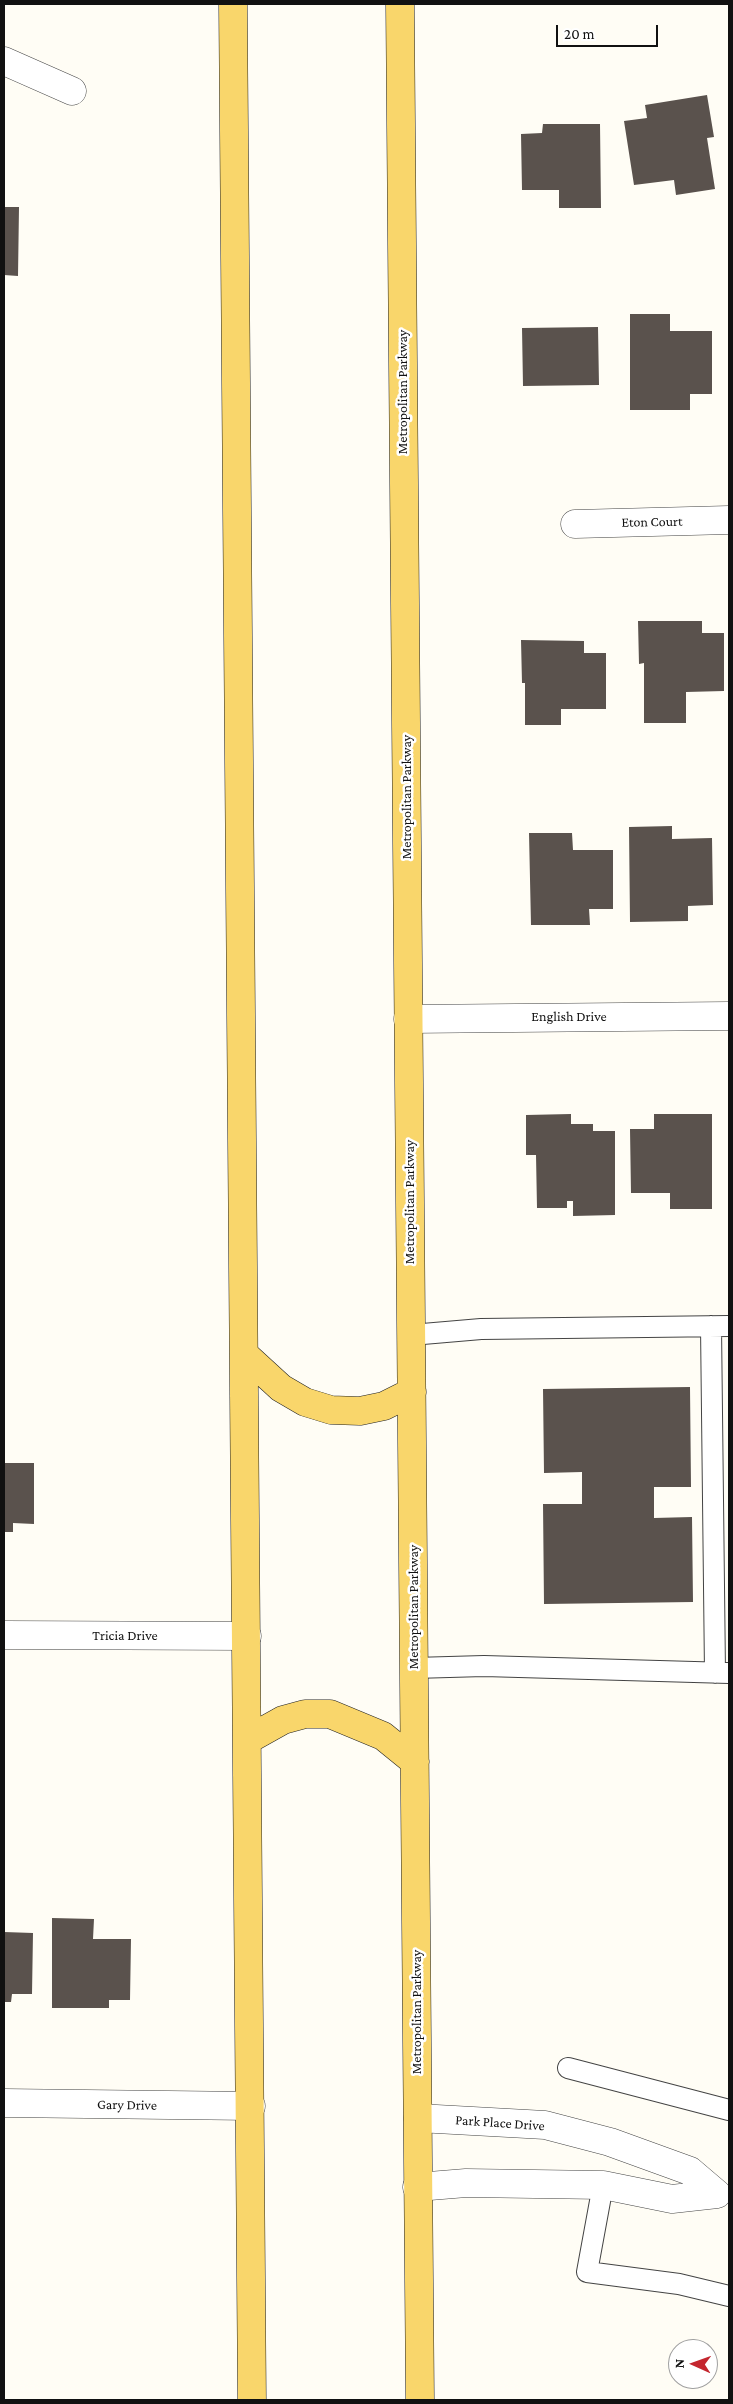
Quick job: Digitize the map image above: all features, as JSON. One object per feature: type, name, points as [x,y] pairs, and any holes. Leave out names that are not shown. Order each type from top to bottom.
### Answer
[{"type":"main road","points":[[233,4],[249,1738],[252,2400]]},
{"type":"main road","name":"Metropolitan Parkway","points":[[400,4],[420,2400]]},
{"type":"main road","points":[[245,1355],[281,1388],[305,1402],[332,1410],[360,1411],[384,1406],[412,1392]]},
{"type":"main road","points":[[249,1738],[283,1720],[305,1714],[330,1714],[383,1736],[415,1762]]},
{"type":"street","points":[[4,61],[72,91]]},
{"type":"street","name":"Eton Court","points":[[575,524],[729,520]]},
{"type":"street","name":"English Drive","points":[[408,1019],[729,1016]]},
{"type":"street","name":"Tricia Drive","points":[[4,1635],[247,1636]]},
{"type":"street","name":"Gary Drive","points":[[4,2103],[251,2106]]},
{"type":"street","name":"Park Place Drive","points":[[418,2118],[545,2125],[610,2142],[690,2171],[723,2196]]},
{"type":"street","points":[[602,2185],[610,2142]]},
{"type":"street","name":"Park Place Drive","points":[[417,2187],[466,2183],[602,2185],[672,2199],[723,2196]]},
{"type":"lane","points":[[411,1335],[481,1329],[720,1326],[722,1673],[484,1666],[414,1668]]},
{"type":"lane","points":[[568,2068],[729,2110]]},
{"type":"lane","points":[[602,2185],[587,2272],[680,2284],[729,2296]]},
{"type":"building","points":[[707,95],[714,137],[707,138],[715,189],[676,195],[674,180],[634,185],[624,121],[647,118],[645,105]]},
{"type":"building","points":[[543,124],[600,124],[601,208],[559,208],[559,190],[522,190],[521,134],[542,133]]},
{"type":"building","points":[[4,207],[19,207],[18,276],[4,275]]},
{"type":"building","points":[[630,314],[670,314],[670,331],[712,331],[712,394],[690,394],[690,410],[630,410]]},
{"type":"building","points":[[598,327],[599,385],[523,386],[522,328]]},
{"type":"building","points":[[638,621],[702,621],[702,633],[724,633],[724,691],[686,692],[686,723],[644,723],[644,663],[639,664]]},
{"type":"building","points":[[521,640],[584,641],[584,653],[606,653],[606,709],[561,709],[561,725],[525,725],[525,683],[522,683]]},
{"type":"building","points":[[672,826],[672,839],[712,838],[713,905],[688,906],[688,921],[630,922],[629,827]]},
{"type":"building","points":[[529,833],[572,833],[573,850],[613,850],[613,909],[589,909],[590,925],[531,925]]},
{"type":"building","points":[[571,1114],[571,1124],[593,1124],[593,1131],[615,1131],[615,1215],[573,1216],[573,1201],[567,1201],[567,1208],[537,1208],[536,1155],[526,1155],[526,1115]]},
{"type":"building","points":[[654,1114],[712,1114],[712,1209],[670,1209],[670,1193],[631,1193],[630,1129],[654,1129]]},
{"type":"building","points":[[690,1387],[691,1487],[654,1487],[654,1518],[692,1517],[693,1602],[544,1604],[543,1504],[582,1504],[582,1472],[544,1473],[543,1389]]},
{"type":"building","points":[[4,1463],[34,1463],[34,1524],[13,1523],[13,1532],[4,1532]]},
{"type":"building","points":[[52,1918],[94,1919],[93,1939],[131,1939],[130,2000],[109,2000],[109,2008],[52,2008]]},
{"type":"building","points":[[4,1932],[33,1933],[32,1994],[12,1994],[11,2002],[4,2002]]}]
